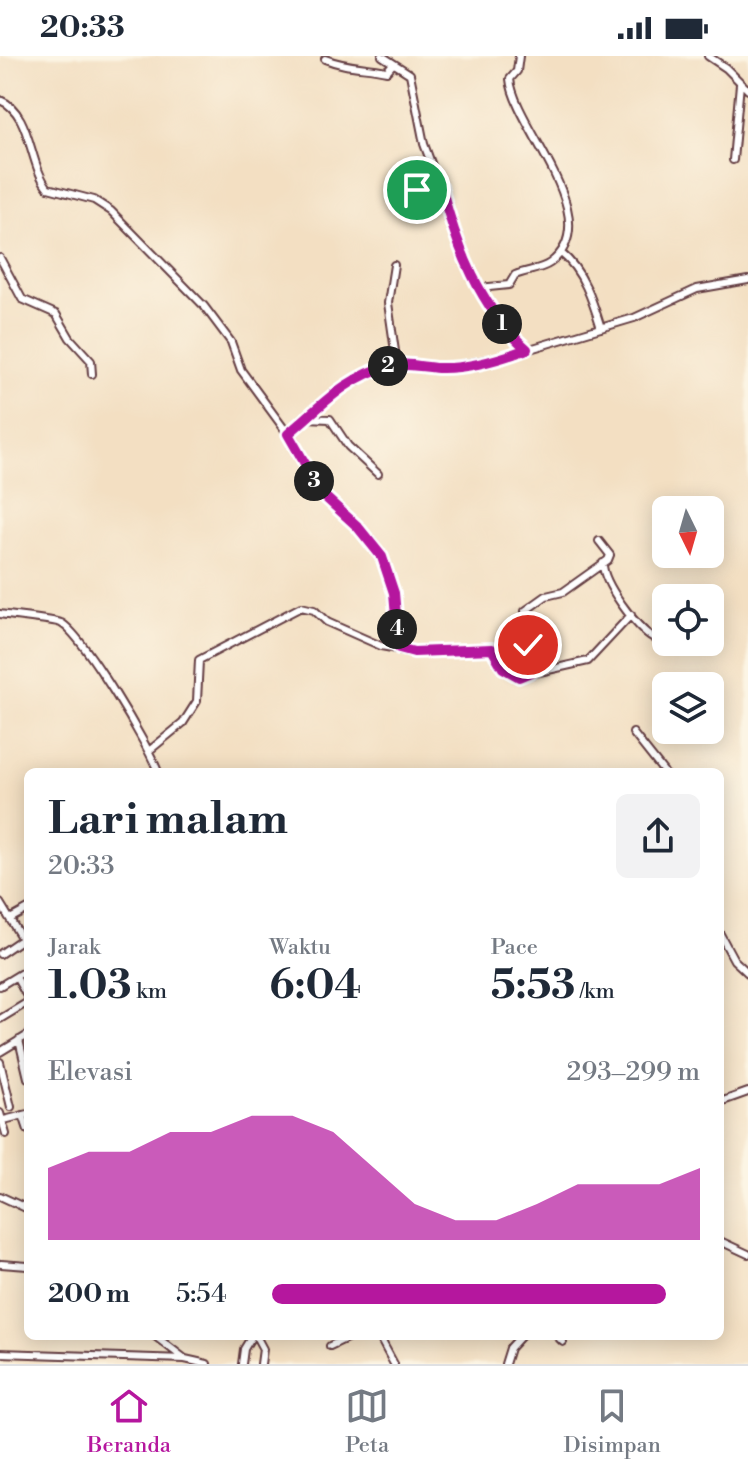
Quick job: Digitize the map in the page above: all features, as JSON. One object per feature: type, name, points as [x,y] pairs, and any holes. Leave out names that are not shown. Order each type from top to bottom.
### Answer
[{"type":"street","points":[[382,56],[411,76],[424,144],[441,186],[447,211],[479,288],[507,331],[527,349]]},
{"type":"street","points":[[479,288],[509,285],[515,275],[548,265],[561,253],[568,239],[568,214],[552,166],[512,93],[510,79],[517,71],[519,56]]},
{"type":"street","points":[[708,56],[726,68],[748,90]]},
{"type":"street","points":[[325,59],[349,68],[360,64],[385,71],[392,65]]},
{"type":"street","points":[[733,160],[740,84]]},
{"type":"street","points":[[0,100],[11,106],[23,126],[34,166],[48,188],[106,206],[153,251],[228,337],[241,370],[288,434],[323,495],[357,526],[382,557],[394,593],[399,648]]},
{"type":"street","points":[[403,197],[410,192],[441,186]]},
{"type":"street","points":[[561,253],[571,260],[588,291],[601,328]]},
{"type":"street","points":[[0,258],[21,299],[56,314],[70,338],[91,361],[92,374]]},
{"type":"street","points":[[394,265],[388,303],[397,365]]},
{"type":"street","points":[[288,434],[354,379],[397,365],[447,368],[503,357],[634,318],[697,289],[748,280]]},
{"type":"street","points":[[307,418],[330,419],[348,446],[378,474]]},
{"type":"street","points":[[538,669],[530,654],[525,611],[546,596],[563,592],[603,563],[610,555],[599,541]]},
{"type":"street","points":[[603,563],[604,574],[631,615],[642,631],[652,637]]},
{"type":"street","points":[[150,750],[183,723],[197,701],[199,660],[297,608],[309,608],[327,622],[381,646],[414,652],[495,652],[510,646]]},
{"type":"street","points":[[0,614],[56,622],[69,630],[150,750],[157,768]]},
{"type":"street","points":[[495,652],[503,668],[513,676],[538,669],[574,666],[588,661],[631,615]]},
{"type":"street","points":[[633,733],[661,768]]},
{"type":"street","points":[[0,903],[22,939],[0,954]]},
{"type":"street","points":[[10,919],[24,911]]},
{"type":"street","points":[[724,941],[737,964],[748,973]]},
{"type":"street","points":[[0,986],[24,972]]},
{"type":"street","points":[[16,977],[24,992]]},
{"type":"street","points":[[0,1019],[24,1003]]},
{"type":"street","points":[[0,1052],[24,1037]]},
{"type":"street","points":[[19,1040],[24,1061]]},
{"type":"street","points":[[0,1062],[11,1107]]},
{"type":"street","points":[[724,1101],[748,1092]]},
{"type":"street","points":[[0,1113],[6,1134]]},
{"type":"street","points":[[2,1121],[24,1115]]},
{"type":"street","points":[[1,1199],[24,1208]]},
{"type":"street","points":[[724,1243],[748,1254]]},
{"type":"street","points":[[1,1264],[24,1266]]},
{"type":"street","points":[[160,1340],[188,1362]]},
{"type":"street","points":[[242,1364],[244,1349],[252,1340]]},
{"type":"street","points":[[259,1340],[263,1347],[261,1364]]},
{"type":"street","points":[[330,1346],[343,1340]]},
{"type":"street","points":[[381,1340],[394,1364]]},
{"type":"street","points":[[505,1364],[510,1348],[517,1340]]},
{"type":"street","points":[[0,1353],[207,1364]]},
{"type":"street","points":[[68,1355],[72,1364]]},
{"type":"route","points":[[417,190],[441,186],[447,211],[482,294],[507,331],[527,349],[447,368],[394,365],[373,371],[354,379],[335,393],[288,434],[323,495],[357,526],[382,557],[394,593],[399,648],[414,652],[492,649],[503,668],[519,677],[538,669],[528,645]]}]
